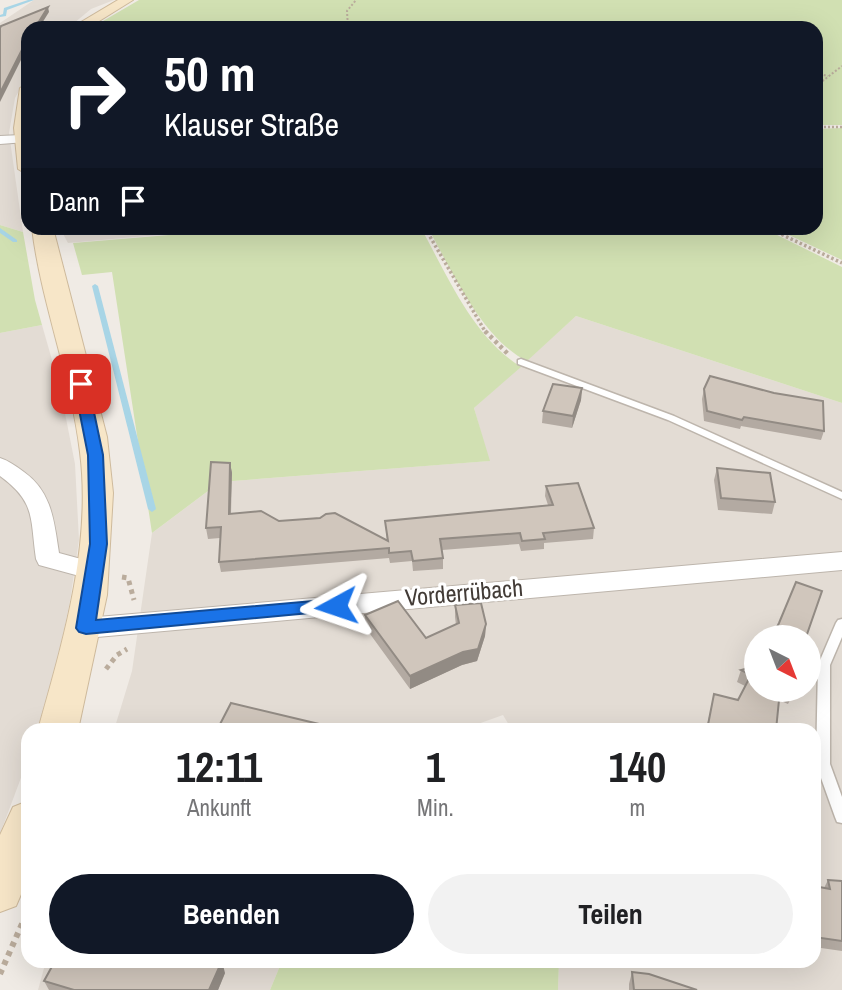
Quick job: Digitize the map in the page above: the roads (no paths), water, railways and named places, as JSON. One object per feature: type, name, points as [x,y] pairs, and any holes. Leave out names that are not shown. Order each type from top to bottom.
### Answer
[{"type":"main road","points":[[90,21],[127,0]]},
{"type":"main road","points":[[44,235],[55,288],[76,360],[96,455],[98,544],[86,628],[60,723]]},
{"type":"main road","points":[[0,890],[21,838]]},
{"type":"street","points":[[0,140],[21,139]]},
{"type":"street","points":[[0,465],[30,487],[40,507],[48,559],[94,571]]},
{"type":"street","name":"Vorderrübach","points":[[86,628],[630,578],[842,562]]},
{"type":"lane","points":[[521,362],[671,418],[842,496]]},
{"type":"lane","points":[[842,623],[824,665],[823,727],[823,764],[842,817]]},
{"type":"waterway","points":[[0,16],[5,15],[5,9],[32,0]]},
{"type":"waterway","points":[[0,230],[15,241]]},
{"type":"waterway","points":[[95,286],[152,509]]}]
